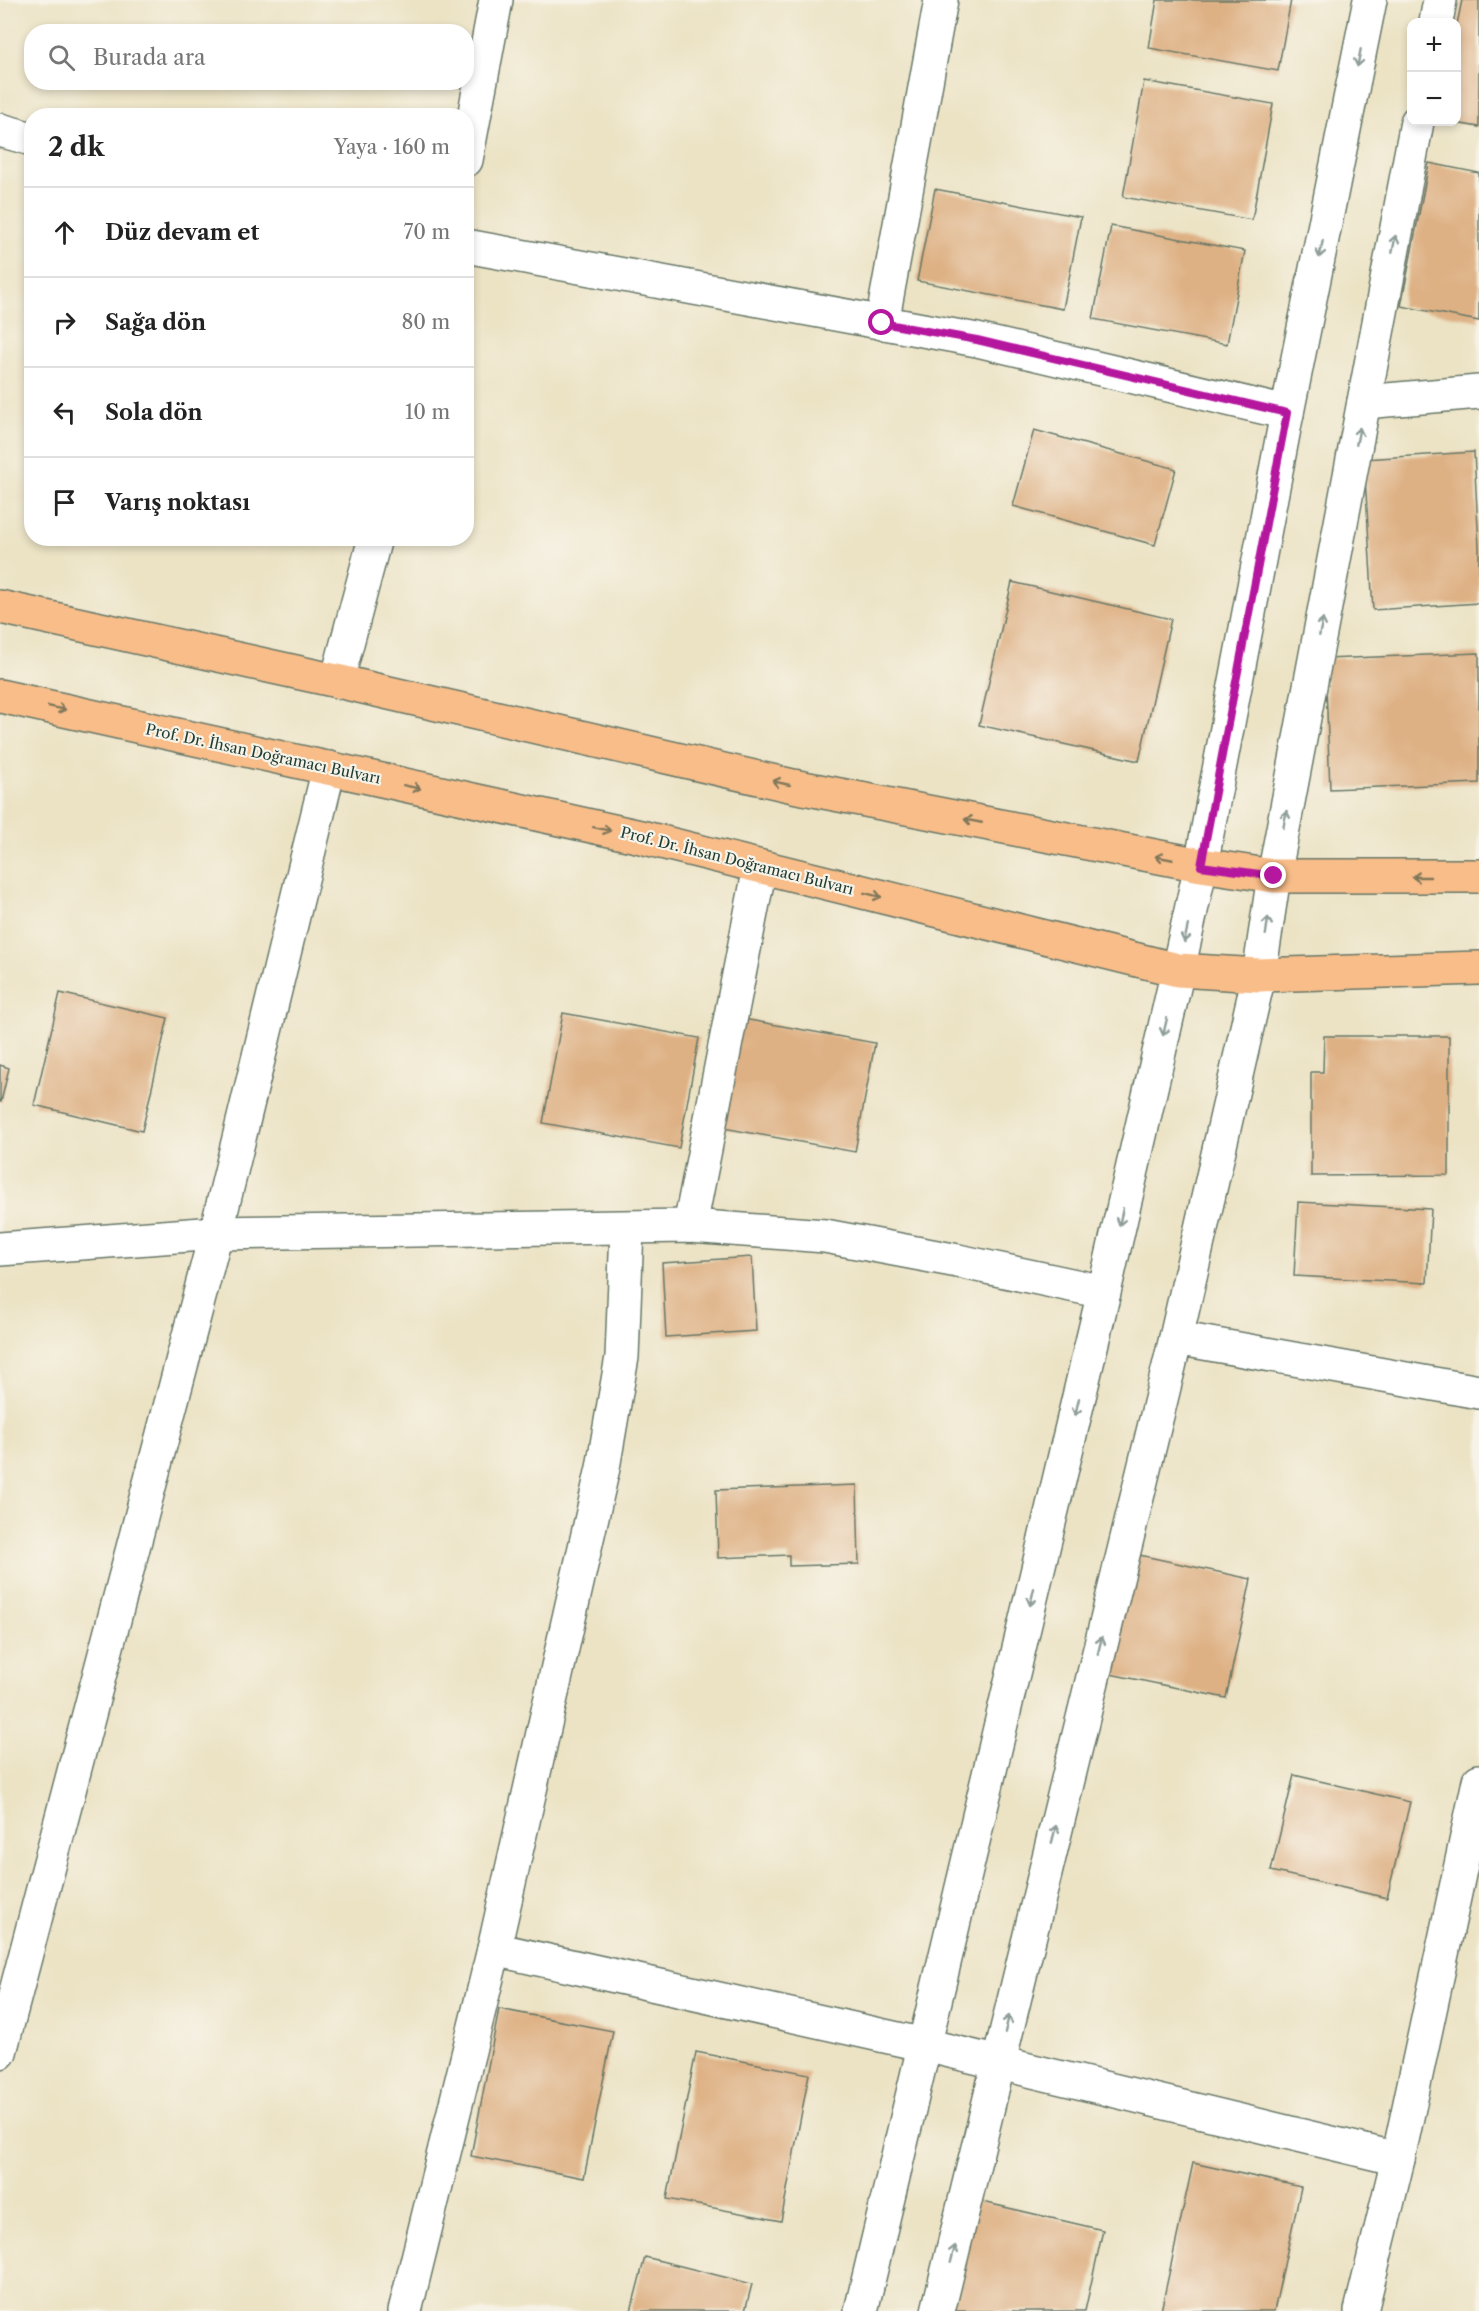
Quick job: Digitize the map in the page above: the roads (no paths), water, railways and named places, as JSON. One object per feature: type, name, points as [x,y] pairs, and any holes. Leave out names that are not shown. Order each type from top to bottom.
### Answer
[{"type":"main road","points":[[0,607],[338,681],[794,786],[1201,866],[1274,876],[1479,876]]},
{"type":"main road","name":"Prof. Dr. İhsan Doğramacı Bulvarı","points":[[0,696],[641,837],[1178,970],[1259,975],[1479,968]]},
{"type":"street","points":[[474,117],[496,0]]},
{"type":"street","points":[[882,323],[941,0]]},
{"type":"street","points":[[861,2311],[1104,1292],[1201,866],[1287,413],[1370,0]]},
{"type":"street","points":[[1437,18],[1440,0]]},
{"type":"street","points":[[938,2311],[963,2217],[998,2062],[1176,1338],[1259,975],[1274,876],[1416,126]]},
{"type":"street","points":[[0,130],[24,137]]},
{"type":"street","points":[[474,247],[977,340],[1287,413]]},
{"type":"street","points":[[1364,402],[1479,392]]},
{"type":"street","points":[[338,681],[373,546]]},
{"type":"street","points":[[0,2052],[216,1233],[329,768]]},
{"type":"street","points":[[690,1226],[760,867]]},
{"type":"street","points":[[0,1249],[216,1233],[627,1229],[690,1226],[825,1236],[1104,1292]]},
{"type":"street","points":[[405,2311],[494,1949],[603,1468],[622,1356],[627,1229]]},
{"type":"street","points":[[1176,1338],[1479,1392]]},
{"type":"street","points":[[1361,2311],[1398,2159],[1479,1781]]},
{"type":"street","points":[[494,1949],[925,2044],[1398,2159]]}]
